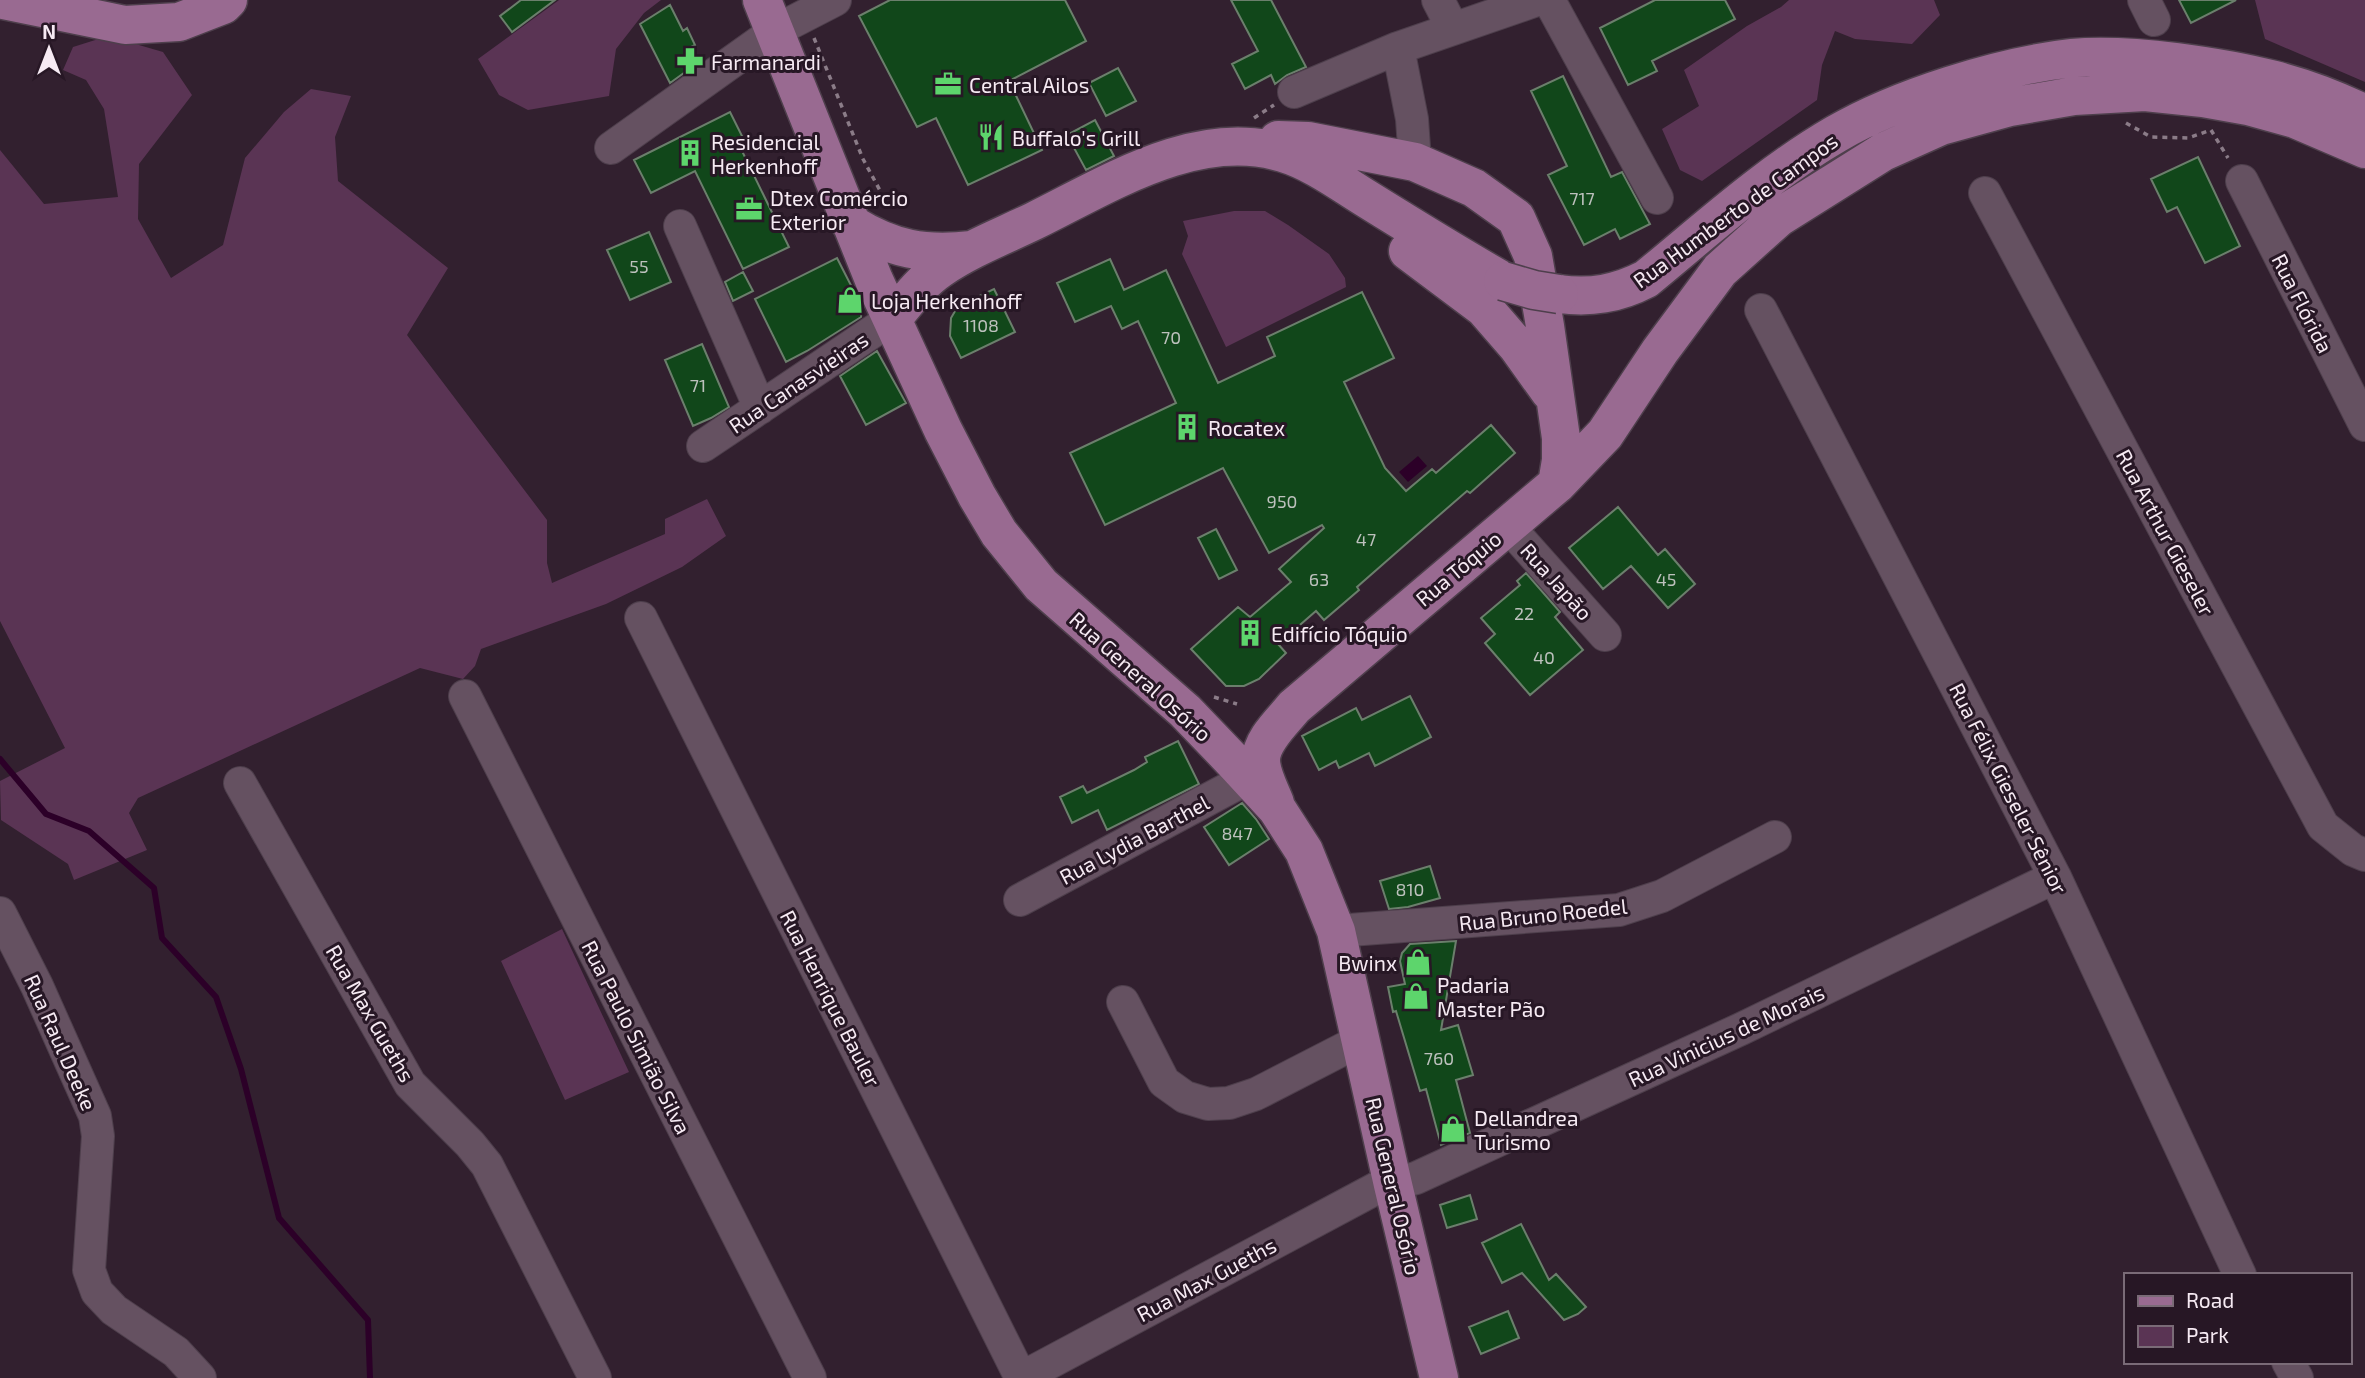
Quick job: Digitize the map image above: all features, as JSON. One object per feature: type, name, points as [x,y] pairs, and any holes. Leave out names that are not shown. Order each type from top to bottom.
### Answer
[{"type":"main road","points":[[3,0],[125,25],[180,22],[223,5],[228,0]]},
{"type":"main road","name":"Rua General Osório","points":[[781,16],[851,224],[943,430],[999,533],[1041,585],[1194,700],[1248,778],[1277,808],[1304,851],[1336,931],[1392,1185],[1439,1378]]},
{"type":"main road","name":"Rua Humberto de Campos","points":[[893,318],[923,283],[974,249],[1175,156],[1232,147],[1283,153],[1309,165],[1503,281],[1534,290],[1584,297],[1611,294],[1646,279],[1762,184],[1836,134],[1891,108],[2004,70],[2072,58],[2155,59],[2258,74],[2311,90],[2365,114]]},
{"type":"main road","name":"Rua Humberto de Campos","points":[[1557,484],[1605,434],[1660,351],[1720,270],[1778,218],[1883,152],[1941,126],[2010,107],[2074,96],[2145,92],[2203,98],[2295,118],[2365,149]]},
{"type":"main road","points":[[1250,148],[1273,140],[1308,141],[1415,162],[1474,188],[1516,218],[1533,256],[1545,326],[1562,460],[1557,484]]},
{"type":"main road","points":[[1175,156],[1214,159],[1257,168],[1291,180],[1374,228],[1419,258],[1484,308],[1517,346],[1553,397]]},
{"type":"main road","name":"Rua Humberto de Campos","points":[[851,224],[909,250],[928,253],[974,249]]},
{"type":"main road","name":"Rua Tóquio","points":[[1277,808],[1265,778],[1261,758],[1273,732],[1294,707],[1557,484]]},
{"type":"main road","name":"Rua Tóquio","points":[[1194,700],[1212,725],[1225,729],[1241,730],[1294,707]]},
{"type":"street","points":[[611,148],[781,16],[835,0]]},
{"type":"street","points":[[1438,0],[1453,29]]},
{"type":"street","points":[[1294,92],[1398,48],[1538,0]]},
{"type":"street","points":[[1549,0],[1657,198]]},
{"type":"street","points":[[1398,48],[1412,119],[1415,162]]},
{"type":"street","name":"Rua Flórida","points":[[2242,181],[2365,425]]},
{"type":"street","name":"Rua Arthur Gieseler","points":[[1986,193],[2323,826],[2353,850],[2365,855]]},
{"type":"street","points":[[680,226],[760,408]]},
{"type":"street","name":"Rua Félix Gieseler Sênior","points":[[1761,310],[2055,877],[2239,1273]]},
{"type":"street","name":"Rua Canasvieiras","points":[[703,446],[893,318]]},
{"type":"street","name":"Rua Japão","points":[[1508,526],[1605,635]]},
{"type":"street","name":"Rua Henrique Bauler","points":[[641,618],[1021,1378]]},
{"type":"street","name":"Rua Paulo Simião Silva","points":[[465,696],[810,1378]]},
{"type":"street","name":"Rua Lydia Barthel","points":[[1020,900],[1248,778]]},
{"type":"street","name":"Rua Max Gueths","points":[[240,783],[410,1084],[470,1143],[488,1165],[595,1378]]},
{"type":"street","name":"Rua Bruno Roedel","points":[[1336,931],[1619,910],[1662,897],[1775,837]]},
{"type":"street","name":"Rua Vinicius de Morais","points":[[1392,1185],[1416,1178],[1741,1030],[2055,877]]},
{"type":"street","name":"Rua Raul Deeke","points":[[1,915],[37,986],[94,1116],[98,1136],[89,1270],[97,1292],[114,1310],[176,1352],[200,1378]]},
{"type":"street","points":[[1123,1002],[1164,1082],[1185,1097],[1208,1104],[1229,1103],[1256,1094],[1360,1040]]},
{"type":"street","name":"Rua Max Gueths","points":[[1021,1378],[1359,1197],[1392,1185]]},
{"type":"path","points":[[781,16],[863,159],[886,205],[894,213]]},
{"type":"path","points":[[2211,130],[2242,181]]},
{"type":"path","points":[[1194,700],[1214,697],[1237,705]]},
{"type":"green space","points":[[559,0],[661,0],[644,13],[616,49],[609,96],[528,110],[499,95],[478,59]]},
{"type":"green space","points":[[1789,0],[1934,0],[1940,15],[1912,44],[1855,39],[1835,31],[1822,65],[1817,100],[1702,181],[1680,170],[1662,129],[1699,106],[1684,70]]},
{"type":"green space","points":[[2255,0],[2365,0],[2365,82],[2265,39]]},
{"type":"green space","points":[[108,36],[163,52],[192,95],[139,164],[138,219],[171,278],[223,245],[245,158],[284,112],[311,89],[351,96],[335,137],[338,181],[448,268],[407,335],[547,520],[547,563],[552,583],[665,534],[665,519],[707,499],[726,536],[682,567],[606,604],[481,649],[475,666],[463,679],[420,668],[138,798],[129,813],[147,850],[74,880],[68,864],[1,820],[0,781],[65,748],[0,621],[0,150],[44,204],[118,197],[104,109],[86,80],[63,70],[73,47]]},
{"type":"green space","points":[[1234,211],[1265,211],[1288,225],[1329,254],[1345,278],[1346,287],[1226,347],[1182,254],[1188,236],[1183,221]]},
{"type":"green space","points":[[562,929],[629,1072],[565,1100],[501,961]]},
{"type":"shaded area","points":[[1418,456],[1427,466],[1408,482],[1399,472]]},
{"type":"building","points":[[521,0],[555,0],[512,32],[500,16]]},
{"type":"building","name":"Central Ailos","points":[[890,0],[1065,0],[1086,41],[1009,81],[1042,150],[968,185],[936,118],[917,127],[859,16]]},
{"type":"building","points":[[1231,0],[1271,0],[1306,67],[1287,75],[1275,84],[1271,75],[1245,89],[1232,64],[1258,51]]},
{"type":"building","points":[[1655,0],[1725,0],[1735,19],[1652,61],[1657,71],[1628,85],[1600,28]]},
{"type":"building","points":[[2179,0],[2236,0],[2191,23]]},
{"type":"building","points":[[670,5],[683,31],[687,28],[695,45],[691,47],[699,62],[670,83],[640,24]]},
{"type":"building","points":[[1118,68],[1136,101],[1106,116],[1089,83]]},
{"type":"building","points":[[1563,76],[1611,177],[1622,172],[1650,224],[1620,239],[1615,229],[1584,245],[1548,175],[1567,166],[1531,91]]},
{"type":"building","points":[[730,112],[747,146],[741,149],[789,247],[743,269],[695,171],[651,193],[634,160]]},
{"type":"building","points":[[1095,120],[1114,156],[1086,170],[1067,135]]},
{"type":"building","points":[[2198,157],[2240,246],[2205,263],[2177,207],[2167,212],[2151,179]]},
{"type":"building","points":[[649,232],[671,282],[630,300],[607,250]]},
{"type":"building","points":[[837,258],[862,307],[861,317],[786,362],[755,299]]},
{"type":"building","points":[[1110,259],[1124,290],[1166,270],[1218,383],[1275,356],[1267,337],[1362,292],[1394,358],[1344,382],[1385,468],[1406,491],[1432,469],[1436,473],[1491,425],[1515,453],[1406,544],[1324,620],[1316,611],[1278,644],[1286,653],[1259,679],[1244,686],[1226,686],[1191,649],[1238,607],[1250,617],[1291,582],[1279,569],[1324,528],[1322,525],[1269,553],[1223,468],[1105,525],[1070,453],[1176,403],[1138,321],[1122,329],[1111,306],[1075,322],[1057,283]]},
{"type":"building","points":[[743,272],[753,291],[733,301],[725,282]]},
{"type":"building","points":[[994,289],[1015,332],[961,358],[950,336],[951,318],[958,306]]},
{"type":"building","points":[[702,344],[729,407],[693,426],[665,360]]},
{"type":"building","points":[[877,351],[906,403],[866,425],[840,376]]},
{"type":"building","points":[[1618,507],[1658,555],[1665,549],[1695,584],[1668,608],[1631,566],[1603,589],[1569,548]]},
{"type":"building","points":[[1216,529],[1237,570],[1219,579],[1198,538]]},
{"type":"building","points":[[1526,573],[1560,612],[1555,617],[1583,650],[1530,695],[1485,643],[1495,634],[1481,618],[1520,585],[1517,581]]},
{"type":"building","points":[[1410,696],[1431,737],[1375,766],[1369,753],[1339,768],[1336,761],[1319,770],[1302,736],[1356,708],[1362,720]]},
{"type":"building","points":[[1178,741],[1199,784],[1107,830],[1098,810],[1072,823],[1060,797],[1083,786],[1087,793],[1134,770],[1147,762],[1145,757]]},
{"type":"building","points":[[1242,803],[1269,839],[1229,865],[1204,827]]},
{"type":"building","points":[[1430,866],[1440,898],[1389,909],[1380,881]]},
{"type":"building","points":[[1456,941],[1441,1030],[1458,1025],[1473,1075],[1456,1080],[1470,1133],[1441,1145],[1426,1089],[1420,1091],[1396,1011],[1393,1012],[1388,987],[1405,984],[1400,961],[1402,953],[1410,944]]},
{"type":"building","points":[[1470,1195],[1477,1219],[1447,1228],[1440,1205]]},
{"type":"building","points":[[1521,1224],[1549,1280],[1556,1274],[1586,1307],[1578,1314],[1564,1320],[1522,1273],[1502,1283],[1482,1243]]},
{"type":"building","points":[[1508,1311],[1519,1338],[1481,1354],[1469,1327]]},
{"type":"waterway","points":[[0,759],[46,814],[89,831],[154,888],[162,938],[216,997],[241,1069],[279,1218],[368,1320],[370,1378]]},
{"type":"place","name":"Farmanardi","points":[[690,61]]},
{"type":"place","name":"Central Ailos","points":[[948,84]]},
{"type":"place","name":"Buffalo's Grill","points":[[991,137]]},
{"type":"place","name":"Residencial Herkenhoff","points":[[690,153]]},
{"type":"place","name":"Dtex Comércio Exterior","points":[[749,209]]},
{"type":"place","name":"Loja Herkenhoff","points":[[850,300]]},
{"type":"place","name":"Rocatex","points":[[1187,427]]},
{"type":"place","name":"Edifício Tóquio","points":[[1250,633]]},
{"type":"place","name":"Bwinx","points":[[1418,962]]},
{"type":"place","name":"Padaria Master Pão","points":[[1416,996]]},
{"type":"place","name":"Dellandrea Turismo","points":[[1453,1129]]}]
